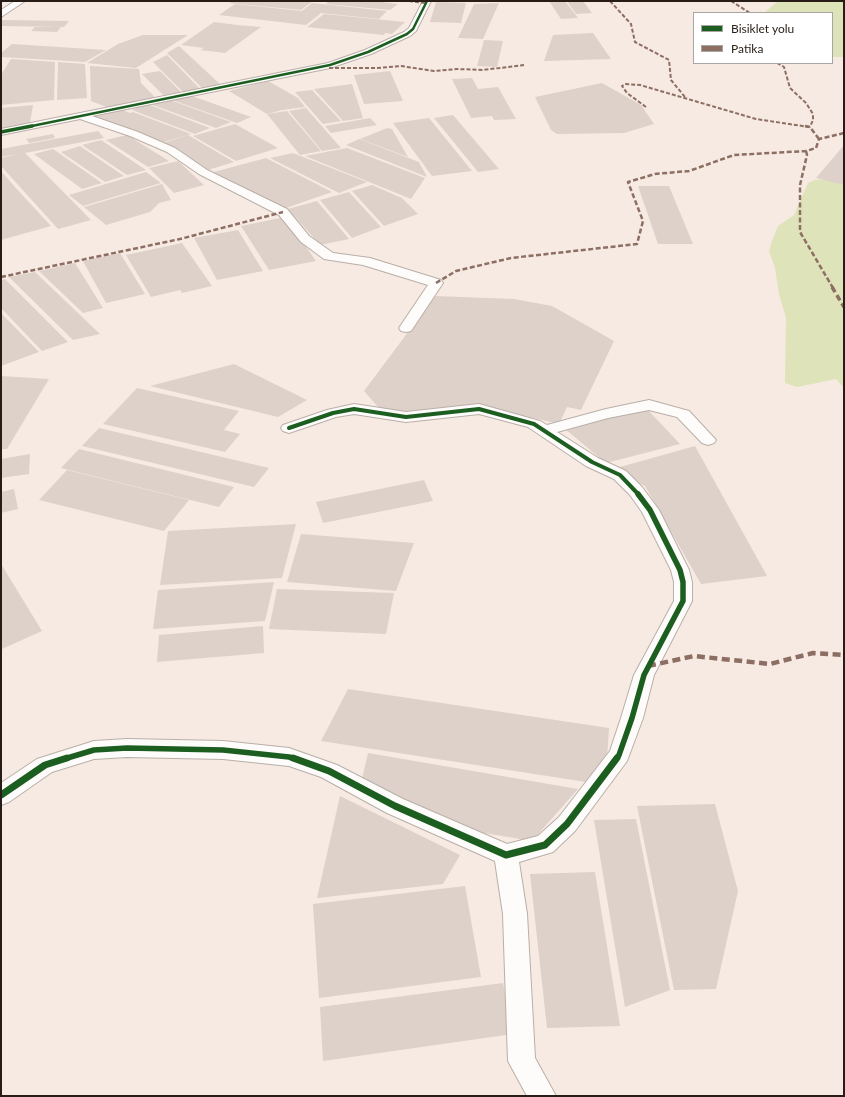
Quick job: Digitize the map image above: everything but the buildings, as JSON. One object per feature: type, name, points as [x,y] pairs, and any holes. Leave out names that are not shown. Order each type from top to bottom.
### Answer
[{"type":"street","points":[[1,14],[21,1]]},
{"type":"street","points":[[1,132],[303,71],[351,58],[407,34],[413,29],[427,1]]},
{"type":"street","points":[[80,116],[134,134],[171,150],[203,172],[283,212],[306,239],[329,256],[365,261],[436,283],[406,328]]},
{"type":"street","points":[[544,431],[606,414],[649,405],[683,414],[708,440]]},
{"type":"street","points":[[1,795],[45,765],[94,750],[127,748],[222,750],[289,757],[329,771],[395,806],[506,855],[544,845],[566,824],[618,755],[632,718],[644,675],[683,600],[683,582],[680,570],[650,510],[636,491],[620,475],[592,462],[534,424],[479,409],[406,417],[354,409],[333,413],[289,428]]},
{"type":"street","points":[[506,855],[515,914],[522,1061],[542,1096]]},
{"type":"green space","points":[[778,1],[844,1],[844,57],[833,57],[833,12],[765,12]]},
{"type":"green space","points":[[827,179],[844,183],[844,388],[836,379],[797,387],[785,383],[786,318],[779,294],[775,268],[769,251],[778,226],[794,215],[808,183],[815,180]]},
{"type":"marked path","points":[[409,1],[425,3]]},
{"type":"marked path","points":[[610,1],[631,24],[635,42],[669,60],[671,80],[685,97]]},
{"type":"marked path","points":[[731,1],[748,12]]},
{"type":"marked path","points":[[779,64],[784,67],[790,88],[806,103],[813,114],[813,120],[810,127]]},
{"type":"marked path","points":[[329,68],[377,68],[401,66],[434,71],[457,69],[483,70],[524,65]]},
{"type":"marked path","points":[[646,107],[627,93],[622,86],[625,84],[640,85],[756,119],[810,127],[819,139]]},
{"type":"marked path","points":[[436,283],[456,271],[511,258],[637,244],[643,221],[628,182],[655,174],[689,171],[734,155],[806,151],[816,148],[819,139],[844,133]]},
{"type":"marked path","points":[[806,151],[807,155],[800,185],[800,232],[844,307]]},
{"type":"marked path","points":[[1,277],[180,239],[283,212]]},
{"type":"marked path","points":[[648,666],[694,656],[770,664],[813,653],[844,655]]},
{"type":"cycle path","points":[[1,132],[330,65],[368,52],[407,34],[413,29],[427,1]]},
{"type":"cycle path","points":[[1,795],[45,765],[94,750],[127,748],[223,750],[289,757],[329,771],[395,806],[506,855],[545,845],[567,824],[619,755],[632,718],[644,675],[683,601],[683,582],[680,570],[650,510],[636,491],[620,475],[592,462],[534,424],[479,409],[406,417],[354,409],[333,413],[289,428]]}]
